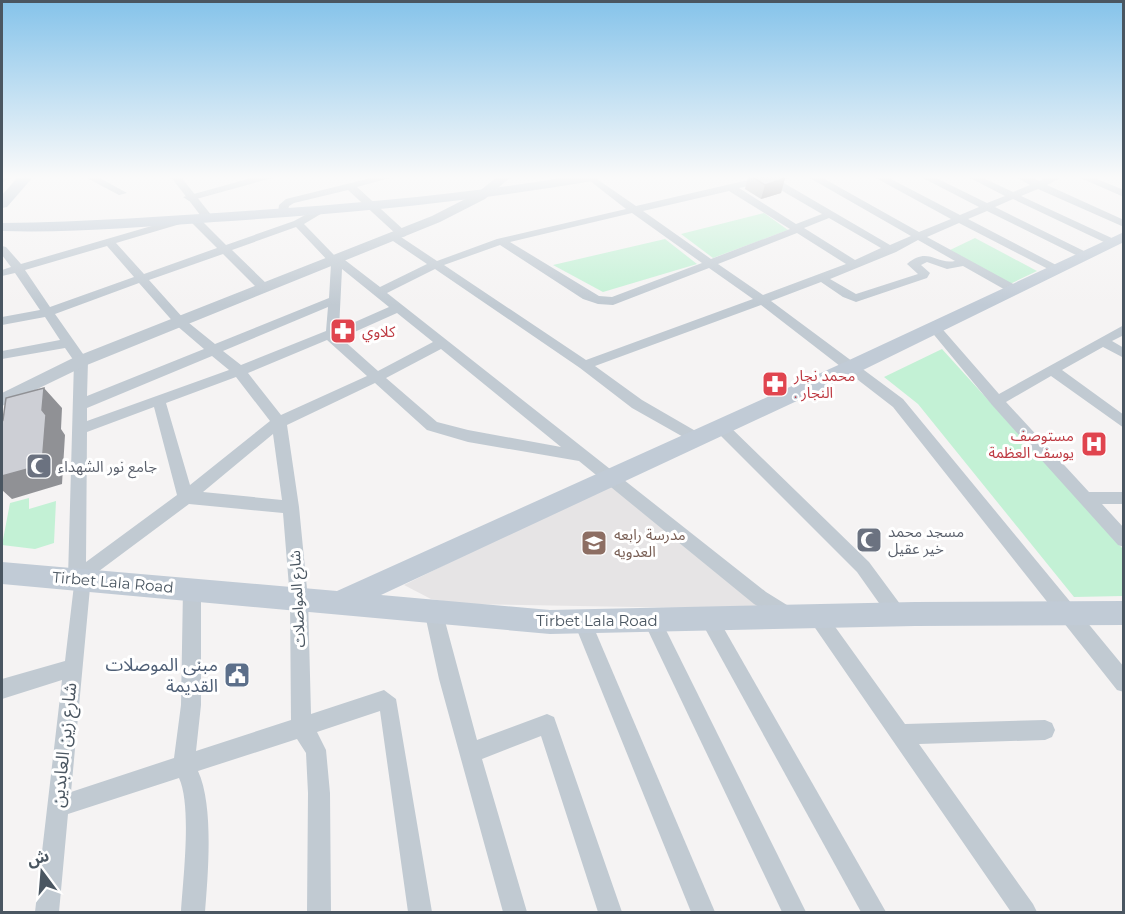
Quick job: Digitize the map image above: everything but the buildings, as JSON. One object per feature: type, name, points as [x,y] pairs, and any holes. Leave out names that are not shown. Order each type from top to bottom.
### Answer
[{"type":"main road","points":[[2,227],[179,220]]},
{"type":"main road","points":[[336,603],[694,437],[852,367],[1118,239]]},
{"type":"main road","name":"Tirbet Lala Road","points":[[2,573],[80,578],[550,622],[897,614],[1124,613]]},
{"type":"street","points":[[2,273],[193,220]]},
{"type":"street","points":[[196,220],[264,288]]},
{"type":"street","points":[[2,321],[48,312],[304,220]]},
{"type":"street","points":[[383,220],[435,265],[585,365],[637,404],[694,437]]},
{"type":"street","points":[[2,400],[81,361],[398,235],[431,220]]},
{"type":"street","points":[[378,292],[435,265],[501,241],[588,220]]},
{"type":"street","points":[[647,220],[762,300],[898,403],[1124,683]]},
{"type":"street","points":[[783,220],[856,265]]},
{"type":"street","points":[[501,241],[598,300],[614,301],[817,220]]},
{"type":"street","points":[[840,220],[892,250]]},
{"type":"street","points":[[889,220],[1013,289]]},
{"type":"street","points":[[585,365],[856,265],[960,220]]},
{"type":"street","points":[[962,220],[1056,268]]},
{"type":"street","points":[[1011,220],[1084,255]]},
{"type":"street","points":[[1071,220],[1118,239]]},
{"type":"street","points":[[298,223],[335,260],[760,598],[790,617]]},
{"type":"street","points":[[110,243],[180,322],[239,371],[279,422]]},
{"type":"street","points":[[2,249],[18,268],[81,361]]},
{"type":"street","points":[[822,278],[851,296],[859,297],[886,287],[898,287],[923,276],[924,273],[913,264],[921,260],[930,258],[947,266],[964,262]]},
{"type":"street","points":[[332,335],[335,260]]},
{"type":"street","points":[[80,405],[335,300]]},
{"type":"street","points":[[80,429],[239,371],[398,308]]},
{"type":"street","points":[[934,327],[997,401],[1124,540]]},
{"type":"street","points":[[997,401],[1124,329]]},
{"type":"street","points":[[332,335],[432,426],[468,436],[583,456]]},
{"type":"street","points":[[1103,340],[1124,354]]},
{"type":"street","points":[[2,355],[67,343]]},
{"type":"street","points":[[80,578],[279,422],[377,377],[440,344]]},
{"type":"street","name":"شارع زين العابدين","points":[[47,912],[80,578],[81,361]]},
{"type":"street","points":[[1052,370],[1124,423]]},
{"type":"street","points":[[2,394],[18,391]]},
{"type":"street","points":[[159,401],[186,497]]},
{"type":"street","name":"شارع المواصلات","points":[[279,422],[291,507],[299,599],[301,726],[316,750],[319,793],[319,912]]},
{"type":"street","points":[[720,426],[863,567],[897,614]]},
{"type":"street","points":[[186,497],[291,507]]},
{"type":"street","points":[[1086,498],[1124,498]]},
{"type":"street","points":[[192,589],[191,705],[184,765],[194,786],[197,846],[193,912]]},
{"type":"street","points":[[433,610],[515,912]]},
{"type":"street","points":[[817,616],[1025,912]]},
{"type":"street","points":[[709,619],[874,912]]},
{"type":"street","points":[[582,620],[704,912]]},
{"type":"street","points":[[652,620],[794,912]]},
{"type":"street","points":[[2,689],[72,668]]},
{"type":"street","points":[[58,807],[377,700],[387,702],[420,912]]},
{"type":"street","points":[[470,753],[547,724],[610,912]]},
{"type":"street","points":[[899,734],[1045,730]]},
{"type":"shaded area","points":[[608,484],[760,606],[751,609],[460,604],[431,599],[404,585]]},
{"type":"green space","points":[[738,220],[773,220],[788,230],[713,258],[681,234]]},
{"type":"green space","points":[[975,238],[1037,271],[1010,284],[948,251]]},
{"type":"green space","points":[[665,239],[697,264],[603,292],[553,265]]},
{"type":"green space","points":[[942,349],[1123,549],[1123,596],[1074,597],[918,404],[884,377]]},
{"type":"green space","points":[[29,498],[29,509],[56,501],[54,543],[35,549],[2,545],[10,503]]},
{"type":"place","name":"كلاوي","points":[[343,331]]},
{"type":"place","name":"محمد نجار . النجار","points":[[775,384]]},
{"type":"place","name":"مستوصف يوسف العظمة","points":[[1094,444]]},
{"type":"place","name":"جامع نور الشهداء","points":[[39,466]]},
{"type":"place","name":"مسجد محمد خير عقيل","points":[[869,540]]},
{"type":"place","name":"مدرسة رابعه العدويه","points":[[594,543]]},
{"type":"place","name":"مبنى الموصلات القديمة","points":[[237,675]]}]
